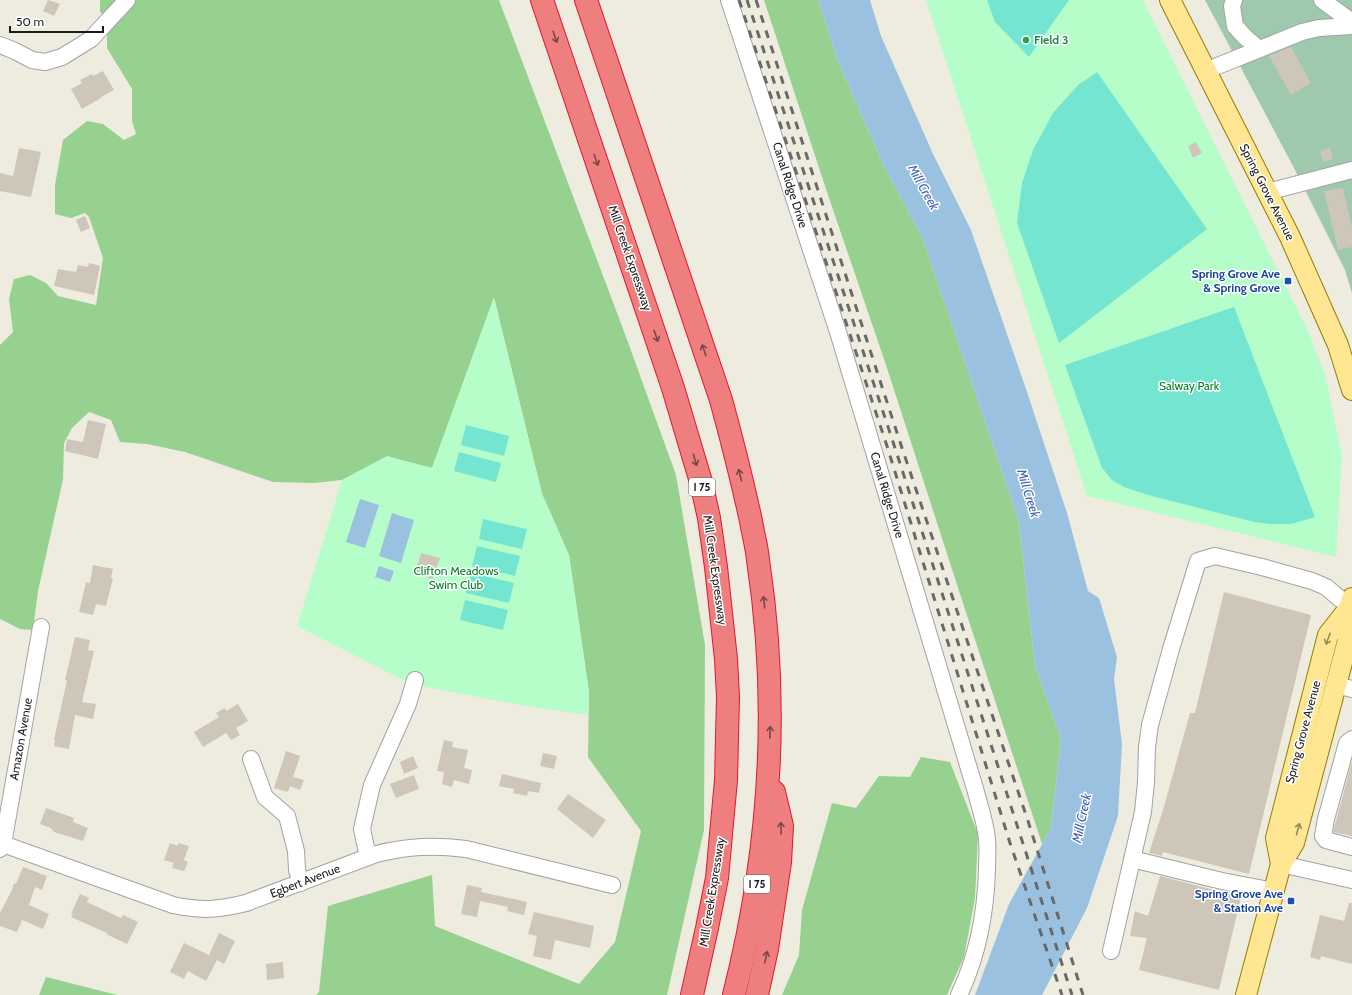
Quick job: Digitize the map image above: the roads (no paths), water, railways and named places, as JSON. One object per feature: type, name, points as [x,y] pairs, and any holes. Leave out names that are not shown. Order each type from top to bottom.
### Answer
[{"type":"highway","name":"Mill Creek Expressway","points":[[542,0],[673,388],[701,482],[709,518],[716,566],[726,659],[728,697],[726,780],[717,878],[692,995]]},
{"type":"highway","name":"I 75","points":[[586,0],[733,442],[758,559],[767,628],[771,700],[769,771],[764,841],[746,948],[734,995]]},
{"type":"highway","points":[[757,995],[767,949],[780,862],[782,826],[769,771]]},
{"type":"main road","name":"Spring Grove Avenue","points":[[1170,0],[1290,237],[1338,345],[1352,390]]},
{"type":"main road","name":"Spring Grove Avenue","points":[[1246,995],[1281,864],[1294,843],[1344,687],[1351,604]]},
{"type":"main road","name":"Spring Grove Avenue","points":[[1281,864],[1276,838],[1328,635],[1351,604]]},
{"type":"street","points":[[0,44],[32,60],[45,62],[62,57],[91,39],[127,0]]},
{"type":"street","name":"Canal Ridge Drive","points":[[729,0],[838,332],[973,780],[984,823],[987,840],[984,911],[978,942],[965,983],[959,995]]},
{"type":"street","points":[[1234,0],[1232,6],[1235,26],[1259,49]]},
{"type":"street","points":[[1322,0],[1352,22]]},
{"type":"street","points":[[1205,71],[1302,32],[1319,28],[1352,26]]},
{"type":"street","points":[[1267,192],[1349,171]]},
{"type":"street","points":[[1111,951],[1143,812],[1147,747],[1150,725],[1171,648],[1198,561],[1215,556],[1262,566],[1312,581],[1326,587],[1351,604]]},
{"type":"street","name":"Amazon Avenue","points":[[1,847],[41,627]]},
{"type":"street","points":[[368,857],[362,829],[372,785],[408,704],[415,680]]},
{"type":"street","points":[[1352,739],[1348,743],[1326,819],[1323,836],[1326,840],[1352,847]]},
{"type":"street","points":[[251,759],[266,797],[287,816],[296,851],[297,870],[301,882]]},
{"type":"street","name":"Egbert Avenue","points":[[1,847],[172,905],[208,910],[226,908],[246,903],[368,857],[398,848],[421,846],[444,846],[466,849],[612,885]]},
{"type":"street","points":[[1132,859],[1222,881],[1274,891]]},
{"type":"street","points":[[1281,864],[1352,880]]},
{"type":"water","name":"Mill Creek","points":[[818,0],[870,0],[881,36],[933,154],[971,230],[1067,513],[1088,591],[1099,598],[1117,657],[1114,679],[1122,744],[1118,816],[1087,908],[1042,995],[975,995],[1009,904],[1051,828],[1061,739],[1035,665],[1019,522],[923,239],[883,164],[838,61]]},
{"type":"water","points":[[360,499],[379,505],[365,548],[346,542]]},
{"type":"water","points":[[392,513],[414,520],[401,563],[379,556]]},
{"type":"water","points":[[379,566],[394,571],[390,582],[375,577]]},
{"type":"railway","points":[[739,0],[887,446],[1010,843],[1062,995]]},
{"type":"railway","points":[[747,0],[895,448],[1072,995]]},
{"type":"railway","points":[[756,0],[900,442],[1028,821],[1083,995]]},
{"type":"place","name":"Field 3","points":[[1026,40]]},
{"type":"place","name":"Spring Grove Ave & Spring Grove","points":[[1288,281]]},
{"type":"place","name":"Spring Grove Ave & Station Ave","points":[[1291,901]]},
{"type":"park label","name":"Salway Park","points":[[1189,386]]},
{"type":"park label","name":"Clifton Meadows Swim Club","points":[[456,578]]}]
